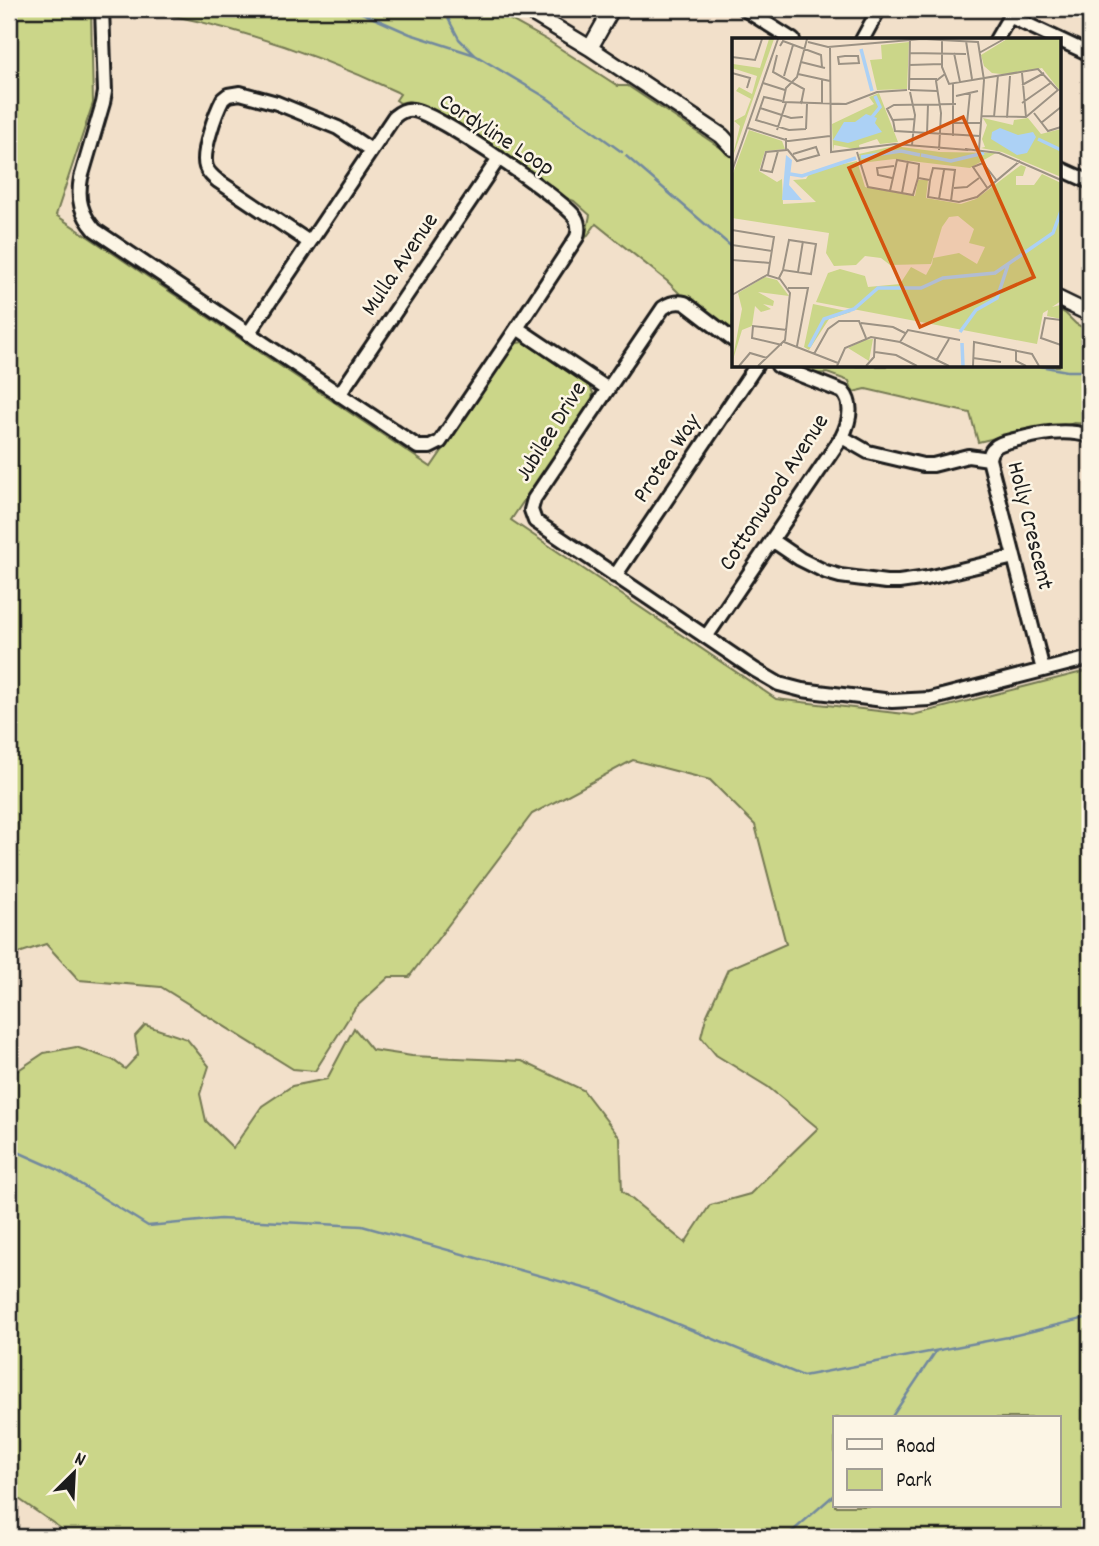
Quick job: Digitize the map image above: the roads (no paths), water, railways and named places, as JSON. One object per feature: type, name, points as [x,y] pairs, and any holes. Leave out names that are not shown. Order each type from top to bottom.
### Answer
[{"type":"street","points":[[102,9],[105,92],[81,178],[79,197],[84,214],[95,230],[104,237],[412,444],[424,448],[440,442],[517,328]]},
{"type":"street","points":[[525,9],[728,138]]},
{"type":"street","points":[[590,48],[612,9]]},
{"type":"street","points":[[745,9],[790,38]]},
{"type":"street","points":[[863,38],[879,9]]},
{"type":"street","points":[[997,38],[1012,13],[1060,38]]},
{"type":"street","points":[[1060,38],[1090,54]]},
{"type":"street","points":[[309,242],[218,181],[206,167],[207,145],[223,99],[228,95],[240,93],[277,103],[338,128],[372,150]]},
{"type":"street","name":"Cordyline Loop","points":[[248,334],[394,117],[403,110],[412,109],[499,158],[576,218],[579,231],[573,244],[517,328]]},
{"type":"street","name":"Mulla Avenue","points":[[339,395],[499,158]]},
{"type":"street","points":[[1060,167],[1090,182]]},
{"type":"street","points":[[1060,299],[1090,314]]},
{"type":"street","points":[[608,389],[667,304],[685,303],[732,339]]},
{"type":"street","name":"Jubilee Drive","points":[[517,328],[608,389],[534,499],[531,510],[538,524],[779,684],[802,690],[912,701],[930,699],[1090,658]]},
{"type":"street","name":"Protea Way","points":[[615,576],[755,368]]},
{"type":"street","name":"Cottonwood Avenue","points":[[706,637],[842,437],[846,426],[850,408],[843,392],[783,368]]},
{"type":"street","name":"Holly Crescent","points":[[1043,670],[989,459],[993,449],[999,445],[1034,435],[1057,433],[1090,436]]},
{"type":"street","points":[[842,437],[867,452],[923,465],[944,463],[968,456],[989,459]]},
{"type":"street","points":[[772,540],[825,572],[899,583],[1014,556]]},
{"type":"waterway","points":[[353,9],[410,34],[475,55],[547,98],[622,152]]},
{"type":"waterway","points":[[443,9],[459,39],[475,55]]},
{"type":"waterway","points":[[626,156],[732,247]]},
{"type":"waterway","points":[[1051,368],[1090,371]]},
{"type":"waterway","points":[[9,1148],[56,1169],[148,1226],[220,1219],[362,1226],[602,1293],[803,1376],[1008,1337],[1090,1317]]},
{"type":"waterway","points":[[892,1416],[936,1351]]},
{"type":"waterway","points":[[786,1537],[833,1496]]}]
